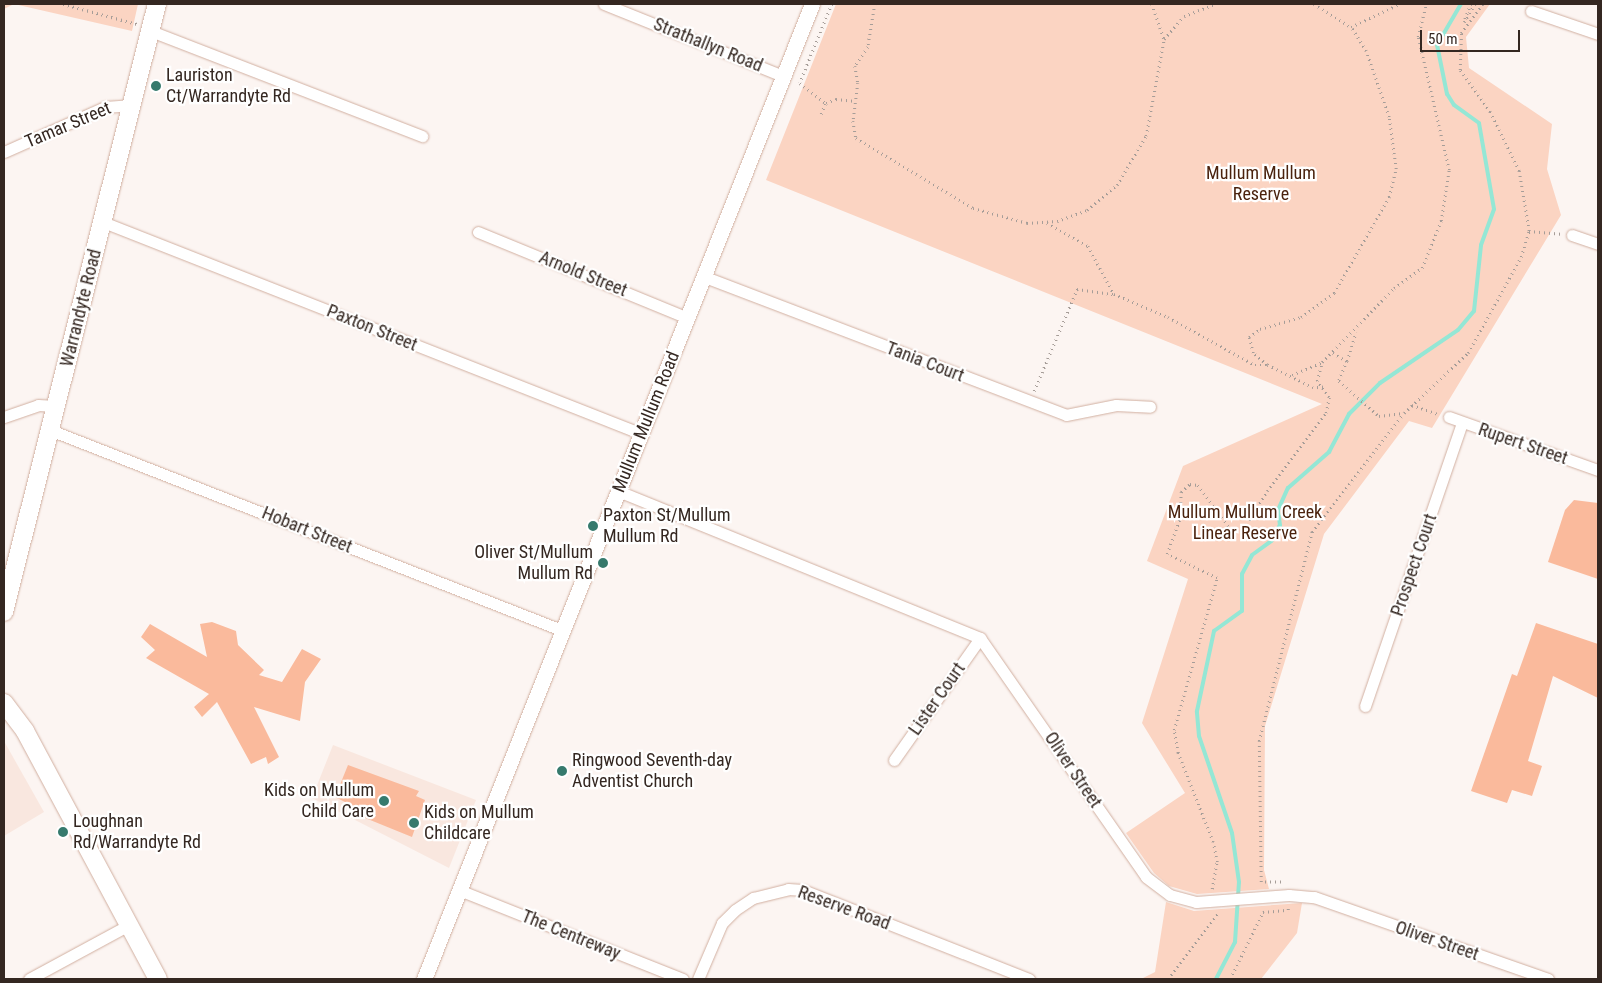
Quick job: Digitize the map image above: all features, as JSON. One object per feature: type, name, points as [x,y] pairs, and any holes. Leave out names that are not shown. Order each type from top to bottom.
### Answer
[{"type":"main road","name":"Warrandyte Road","points":[[4,612],[133,105],[144,28],[157,4]]},
{"type":"main road","points":[[4,703],[25,730],[158,979]]},
{"type":"street","name":"Strathallyn Road","points":[[604,4],[783,76]]},
{"type":"street","name":"Mullum Mullum Road","points":[[424,979],[705,277],[812,4]]},
{"type":"street","points":[[1532,11],[1598,34]]},
{"type":"street","points":[[144,28],[422,136]]},
{"type":"street","name":"Tamar Street","points":[[4,152],[105,107],[133,105]]},
{"type":"street","name":"Paxton Street","points":[[103,222],[642,434]]},
{"type":"street","name":"Arnold Street","points":[[478,232],[688,318]]},
{"type":"street","points":[[1572,234],[1598,244]]},
{"type":"street","name":"Tania Court","points":[[705,277],[1066,415],[1116,405],[1150,407]]},
{"type":"street","points":[[4,417],[38,405],[56,406]]},
{"type":"street","name":"Rupert Street","points":[[1449,417],[1598,470]]},
{"type":"street","name":"Prospect Court","points":[[1365,706],[1462,423]]},
{"type":"street","name":"Hobart Street","points":[[50,430],[564,631]]},
{"type":"street","points":[[618,491],[980,638]]},
{"type":"street","name":"Oliver Street","points":[[980,638],[1146,877],[1178,898],[1229,899],[1289,894],[1314,897],[1548,979]]},
{"type":"street","name":"Lister Court","points":[[894,760],[980,638]]},
{"type":"street","name":"Reserve Road","points":[[698,979],[722,924],[735,910],[754,898],[788,889],[803,890],[1029,979]]},
{"type":"street","name":"The Centreway","points":[[459,890],[683,979]]},
{"type":"street","points":[[29,979],[129,925]]},
{"type":"path","points":[[63,4],[144,28]]},
{"type":"path","points":[[826,103],[800,83],[832,4]]},
{"type":"path","points":[[875,4],[868,47],[854,66],[856,101],[853,130],[860,143],[920,172],[981,212],[1014,222],[1047,223],[1087,210],[1129,170],[1151,116],[1155,68],[1164,39],[1184,16],[1216,4]]},
{"type":"path","points":[[1152,4],[1164,39]]},
{"type":"path","points":[[1314,4],[1351,27],[1366,51],[1389,117],[1396,169],[1389,196],[1334,293],[1301,317],[1260,328],[1249,337],[1253,353],[1268,365],[1292,375],[1313,388],[1323,387]]},
{"type":"path","points":[[1351,27],[1399,4]]},
{"type":"path","points":[[1292,375],[1322,362],[1333,353],[1394,288],[1422,268],[1441,221],[1448,170],[1418,37],[1426,4]]},
{"type":"path","points":[[1471,4],[1464,22],[1475,4]]},
{"type":"path","points":[[1230,979],[1263,912],[1288,910],[1288,883],[1261,882],[1259,741],[1312,532],[1404,413],[1468,353],[1521,257],[1529,231],[1519,171],[1490,112],[1460,70],[1461,33],[1483,4]]},
{"type":"path","points":[[822,114],[826,103],[836,99],[856,101]]},
{"type":"path","points":[[1047,223],[1088,246],[1114,294]]},
{"type":"path","points":[[1529,231],[1572,234]]},
{"type":"path","points":[[1030,402],[1077,289],[1114,294],[1168,316],[1255,365],[1268,365]]},
{"type":"path","points":[[1356,330],[1339,381],[1378,416],[1404,413]]},
{"type":"path","points":[[1333,353],[1347,361]]},
{"type":"path","points":[[1212,891],[1217,862],[1213,842],[1178,753],[1174,730],[1217,578],[1167,554],[1180,518],[1181,492],[1190,484],[1198,485],[1231,530],[1244,529],[1266,491],[1326,413],[1329,398],[1317,381],[1322,362]]},
{"type":"path","points":[[1412,405],[1449,417]]},
{"type":"path","points":[[1168,979],[1210,930],[1229,899]]},
{"type":"shaded area","points":[[4,741],[44,812],[4,836]]},
{"type":"shaded area","name":"Kids on Mullum Childcare","points":[[333,745],[476,800],[449,868],[312,798]]},
{"type":"green space","points":[[4,4],[14,4],[4,9]]},
{"type":"green space","points":[[14,4],[138,4],[132,31]]},
{"type":"green space","name":"Mullum Mullum Reserve","points":[[836,4],[1490,4],[1466,37],[1469,68],[1552,124],[1547,169],[1561,215],[1432,428],[1409,421],[1324,534],[1265,726],[1264,870],[1269,889],[1197,894],[1169,886],[1154,873],[1126,833],[1185,793],[1142,723],[1188,579],[1147,561],[1183,466],[1322,404],[766,180]]},
{"type":"green space","points":[[1166,902],[1194,911],[1302,903],[1297,933],[1261,979],[1141,979],[1155,972]]},
{"type":"building","points":[[1574,500],[1598,503],[1598,579],[1548,562],[1565,510]]},
{"type":"building","points":[[212,622],[236,631],[238,645],[264,670],[259,675],[282,682],[302,649],[321,659],[305,682],[300,721],[254,707],[279,757],[268,764],[266,757],[251,764],[217,702],[202,717],[194,707],[209,694],[146,658],[155,650],[141,637],[150,624],[207,657],[200,624]]},
{"type":"building","points":[[1536,623],[1598,644],[1598,698],[1553,676],[1528,761],[1542,766],[1532,796],[1512,790],[1507,803],[1471,791],[1512,674],[1517,676]]},
{"type":"building","name":"Kids on Mullum Child Care","points":[[348,765],[419,791],[416,796],[425,800],[412,837],[348,811],[345,802],[335,797]]},
{"type":"waterway","points":[[1216,979],[1235,942],[1239,882],[1232,833],[1199,736],[1197,711],[1214,631],[1242,611],[1242,574],[1252,555],[1271,541],[1280,525],[1278,510],[1288,488],[1329,452],[1349,414],[1380,383],[1458,330],[1474,311],[1481,245],[1494,209],[1479,123],[1454,105],[1447,94],[1437,45],[1461,4]]},
{"type":"place","name":"Lauriston Ct/Warrandyte Rd","points":[[156,86]]},
{"type":"place","name":"Paxton St/Mullum Mullum Rd","points":[[593,526]]},
{"type":"place","name":"Oliver St/Mullum Mullum Rd","points":[[603,563]]},
{"type":"place","name":"Ringwood Seventh-day Adventist Church","points":[[562,771]]},
{"type":"place","name":"Kids on Mullum Child Care","points":[[384,801]]},
{"type":"place","name":"Kids on Mullum Childcare","points":[[414,823]]},
{"type":"place","name":"Loughnan Rd/Warrandyte Rd","points":[[63,832]]},
{"type":"park label","name":"Mullum Mullum Creek Linear Reserve","points":[[1245,523]]}]
